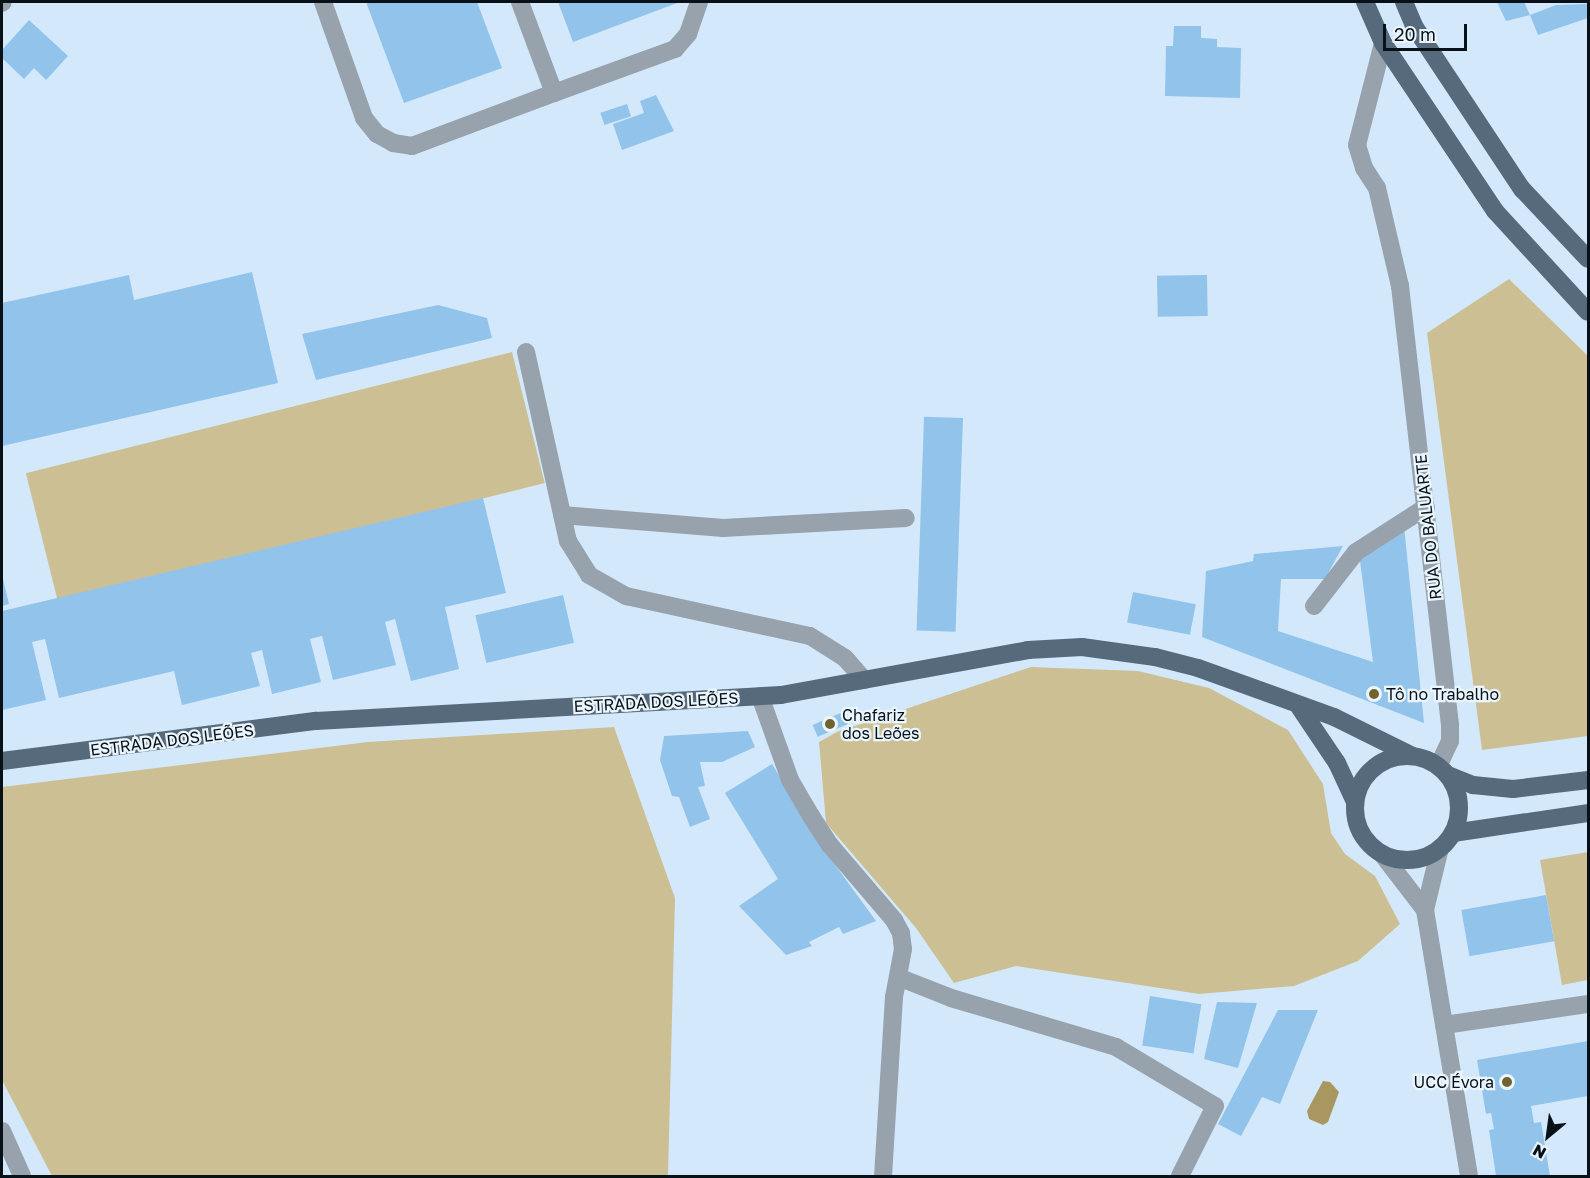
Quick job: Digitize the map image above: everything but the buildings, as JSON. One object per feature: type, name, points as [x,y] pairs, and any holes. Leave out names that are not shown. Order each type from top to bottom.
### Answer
[{"type":"main road","points":[[1365,2],[1383,43],[1495,211],[1588,312]]},
{"type":"main road","points":[[1404,2],[1414,26],[1522,189],[1588,260]]},
{"type":"main road","name":"ESTRADA DOS LEÕES","points":[[2,761],[316,721],[759,696],[864,680],[1028,650],[1082,647],[1155,657],[1198,668],[1300,708],[1334,717],[1413,756]]},
{"type":"main road","points":[[1300,708],[1337,763],[1355,802]]},
{"type":"main road","points":[[1443,770],[1457,793],[1459,813],[1453,833],[1440,848],[1422,858],[1401,860],[1382,854],[1366,840],[1356,822],[1355,802],[1361,782],[1374,767],[1392,757],[1413,756],[1443,770],[1473,785],[1513,789],[1588,780]]},
{"type":"main road","points":[[1453,833],[1588,813]]},
{"type":"street","points":[[323,2],[364,118],[377,134],[393,143],[412,146],[675,49],[688,34],[699,2]]},
{"type":"street","points":[[520,2],[554,93]]},
{"type":"street","name":"RUA DO BALUARTE","points":[[1383,43],[1357,145],[1364,168],[1377,188],[1400,286],[1450,725],[1450,741],[1443,770]]},
{"type":"street","points":[[526,352],[568,541],[589,575],[617,591],[810,636],[845,658],[864,680]]},
{"type":"street","points":[[1314,606],[1356,552],[1426,507]]},
{"type":"street","points":[[562,515],[723,528],[906,518]]},
{"type":"street","points":[[759,696],[790,780],[830,845],[894,920],[903,949],[898,977],[883,1176]]},
{"type":"street","points":[[1440,848],[1425,910],[1469,1176]]},
{"type":"street","points":[[1382,854],[1425,910]]},
{"type":"street","points":[[898,977],[951,998],[1116,1047],[1215,1106],[1180,1176]]},
{"type":"street","points":[[1444,1025],[1588,1004]]},
{"type":"street","points":[[2,1131],[22,1176]]},
{"type":"shaded area","points":[[1509,279],[1588,356],[1588,736],[1482,750],[1427,333]]},
{"type":"shaded area","points":[[512,352],[545,483],[59,604],[26,473]]},
{"type":"shaded area","points":[[1031,667],[1138,671],[1209,688],[1288,730],[1323,784],[1331,833],[1345,854],[1375,876],[1400,924],[1358,961],[1294,986],[1199,994],[1016,966],[954,983],[916,928],[826,823],[819,742],[837,732]]},
{"type":"shaded area","points":[[614,727],[675,898],[668,1176],[52,1176],[2,1080],[2,787],[368,742]]},
{"type":"shaded area","points":[[1588,852],[1588,980],[1562,985],[1540,860]]},
{"type":"shaded area","points":[[1323,1081],[1330,1082],[1339,1092],[1328,1122],[1323,1125],[1309,1119],[1307,1111]]},
{"type":"place","name":"Tô no Trabalho","points":[[1374,694]]},
{"type":"place","name":"Chafariz dos Leões","points":[[830,724]]},
{"type":"place","name":"UCC Évora","points":[[1507,1082]]}]
